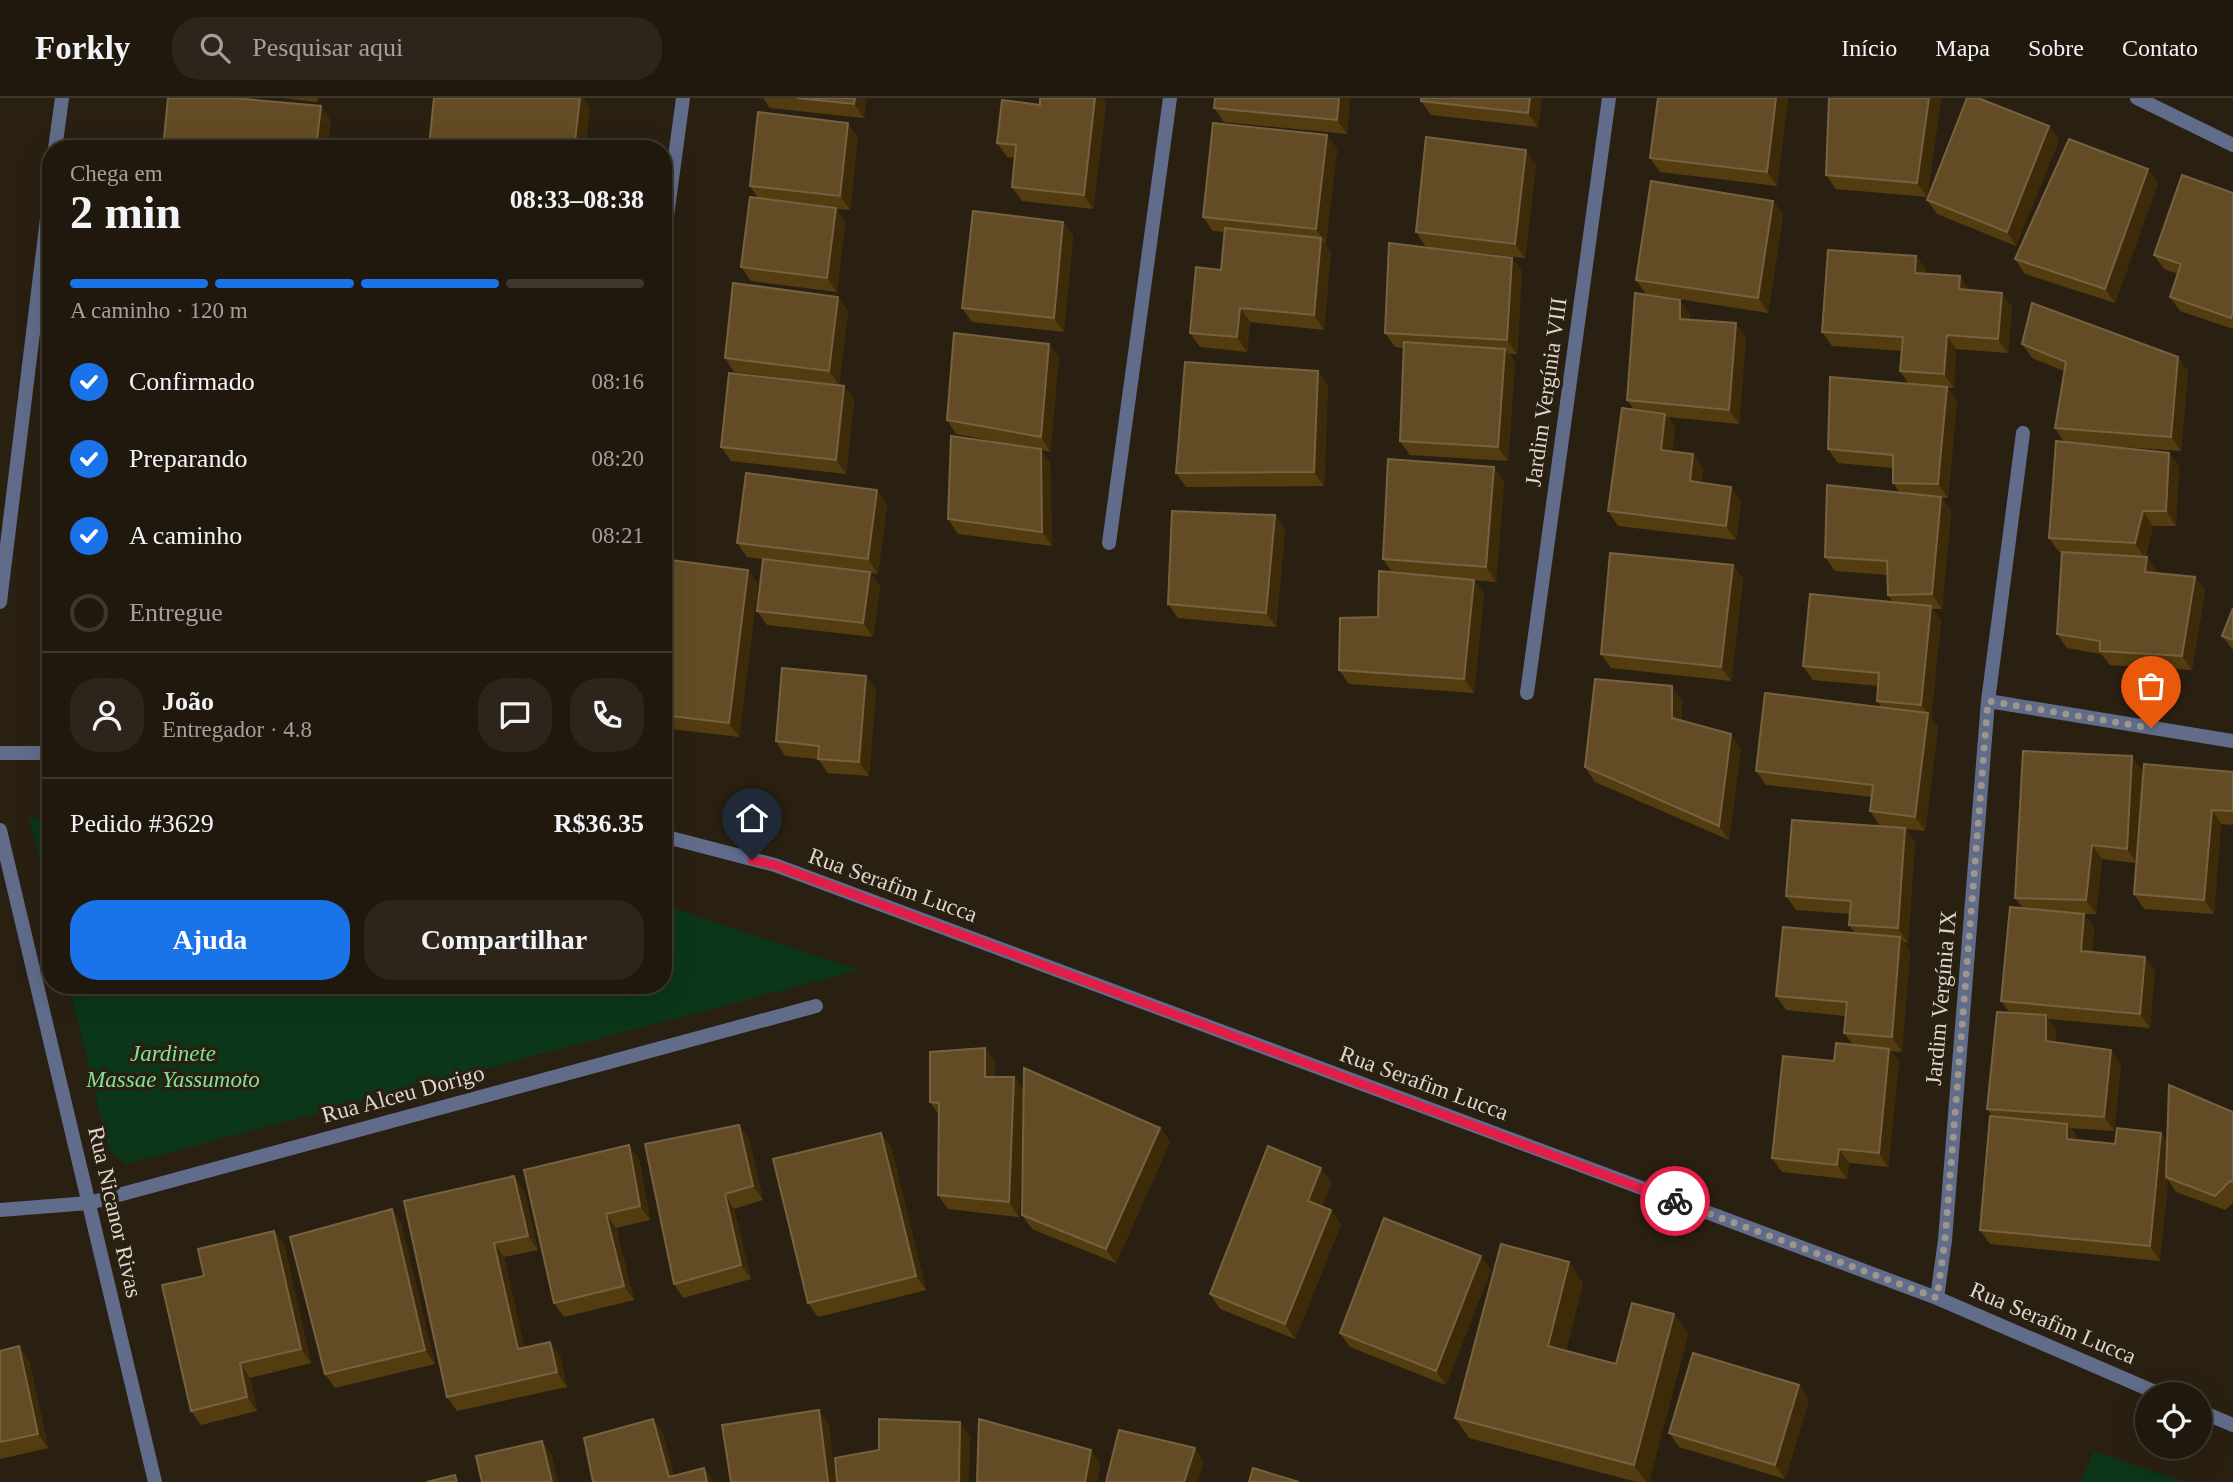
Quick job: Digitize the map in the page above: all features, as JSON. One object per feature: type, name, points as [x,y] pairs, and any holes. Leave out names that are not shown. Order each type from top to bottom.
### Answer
[{"type":"street","points":[[56,140],[61,98]]},
{"type":"street","points":[[672,179],[683,98]]},
{"type":"street","points":[[1109,543],[1170,98]]},
{"type":"street","name":"Jardim Vergínia VIII","points":[[1527,693],[1609,98]]},
{"type":"street","points":[[2137,98],[2233,145]]},
{"type":"street","points":[[0,602],[42,259]]},
{"type":"street","name":"Jardim Vergínia IX","points":[[1937,1298],[1946,1226],[1988,701],[2023,433]]},
{"type":"street","points":[[1988,701],[2233,741]]},
{"type":"street","points":[[0,753],[42,753]]},
{"type":"street","name":"Rua Nicanor Rivas","points":[[0,830],[156,1482]]},
{"type":"street","name":"Rua Serafim Lucca","points":[[672,838],[775,865],[1937,1298],[2135,1383]]},
{"type":"street","name":"Rua Alceu Dorigo","points":[[0,1210],[89,1203],[816,1006]]},
{"type":"street","points":[[2212,1416],[2233,1425]]},
{"type":"green space","points":[[29,817],[42,818],[42,871]]},
{"type":"green space","name":"Jardinete Massae Yassumoto","points":[[672,908],[859,970],[125,1164],[109,1150],[71,994],[672,994]]},
{"type":"green space","points":[[2094,1452],[2184,1482],[2080,1482]]},
{"type":"building","points":[[168,98],[233,98],[321,106],[317,140],[164,140]]},
{"type":"building","points":[[434,98],[580,98],[575,140],[430,140]]},
{"type":"building","points":[[797,98],[855,98],[854,104]]},
{"type":"building","points":[[1040,98],[1095,98],[1084,195],[1012,187],[1016,145],[997,143],[1002,100],[1040,105]]},
{"type":"building","points":[[1215,98],[1339,98],[1337,120],[1214,108]]},
{"type":"building","points":[[1421,98],[1530,98],[1528,113],[1421,101]]},
{"type":"building","points":[[1658,98],[1776,98],[1767,172],[1650,158]]},
{"type":"building","points":[[1829,98],[1929,98],[1917,183],[1826,175]]},
{"type":"building","points":[[1967,98],[1978,98],[2049,126],[2007,232],[1927,200]]},
{"type":"building","points":[[758,112],[848,123],[840,196],[750,186]]},
{"type":"building","points":[[1213,123],[1327,135],[1316,229],[1203,217]]},
{"type":"building","points":[[1426,137],[1526,150],[1515,244],[1416,232]]},
{"type":"building","points":[[2069,139],[2148,169],[2105,289],[2015,259]]},
{"type":"building","points":[[2182,175],[2233,193],[2231,318],[2170,297],[2181,264],[2154,255]]},
{"type":"building","points":[[1651,181],[1773,201],[1758,298],[1636,280]]},
{"type":"building","points":[[750,197],[836,208],[827,278],[741,267]]},
{"type":"building","points":[[973,211],[1063,222],[1054,318],[962,308]]},
{"type":"building","points":[[1225,228],[1321,238],[1314,315],[1240,308],[1237,337],[1190,333],[1196,267],[1221,270]]},
{"type":"building","points":[[1389,243],[1512,258],[1507,340],[1385,333]]},
{"type":"building","points":[[1828,250],[1916,256],[1915,273],[1960,276],[1959,289],[2002,293],[1998,339],[1947,335],[1944,374],[1900,371],[1903,337],[1822,332]]},
{"type":"building","points":[[733,283],[838,297],[829,371],[725,358]]},
{"type":"building","points":[[1635,293],[1680,300],[1680,319],[1736,323],[1729,410],[1627,400]]},
{"type":"building","points":[[2032,303],[2178,357],[2171,437],[2055,428],[2066,362],[2022,344]]},
{"type":"building","points":[[954,333],[1049,344],[1041,437],[947,420]]},
{"type":"building","points":[[1404,342],[1505,349],[1498,447],[1400,441]]},
{"type":"building","points":[[1185,362],[1318,371],[1314,472],[1176,473]]},
{"type":"building","points":[[729,373],[844,386],[836,460],[721,447]]},
{"type":"building","points":[[1830,377],[1947,387],[1938,484],[1893,483],[1893,455],[1828,449]]},
{"type":"building","points":[[1622,408],[1665,414],[1661,450],[1693,454],[1690,481],[1731,487],[1726,526],[1608,511]]},
{"type":"building","points":[[951,436],[1041,449],[1042,532],[948,519]]},
{"type":"building","points":[[2056,441],[2169,453],[2166,511],[2143,511],[2135,543],[2049,538]]},
{"type":"building","points":[[1388,459],[1494,467],[1486,567],[1383,559]]},
{"type":"building","points":[[746,473],[877,490],[868,559],[737,543]]},
{"type":"building","points":[[1827,485],[1941,497],[1932,594],[1888,595],[1887,561],[1825,557]]},
{"type":"building","points":[[1172,511],[1275,515],[1266,613],[1168,604]]},
{"type":"building","points":[[2062,552],[2147,557],[2145,572],[2195,577],[2182,656],[2100,651],[2100,641],[2057,634]]},
{"type":"building","points":[[1610,553],[1733,565],[1721,667],[1601,654]]},
{"type":"building","points":[[763,559],[870,572],[863,623],[757,611]]},
{"type":"building","points":[[672,560],[748,570],[729,723],[672,716]]},
{"type":"building","points":[[1379,571],[1474,580],[1464,679],[1339,670],[1340,618],[1378,617]]},
{"type":"building","points":[[1810,594],[1931,606],[1921,705],[1877,701],[1879,673],[1803,666]]},
{"type":"building","points":[[2233,608],[2233,640],[2222,636]]},
{"type":"building","points":[[782,668],[866,676],[859,762],[818,759],[819,746],[776,741]]},
{"type":"building","points":[[1595,679],[1672,686],[1672,718],[1731,734],[1719,826],[1585,767]]},
{"type":"building","points":[[1765,693],[1928,713],[1915,817],[1870,811],[1873,785],[1756,771]]},
{"type":"building","points":[[2023,751],[2132,756],[2127,849],[2092,845],[2086,900],[2015,898]]},
{"type":"building","points":[[2144,764],[2233,772],[2233,811],[2212,810],[2204,900],[2134,894]]},
{"type":"building","points":[[1792,820],[1905,828],[1898,928],[1849,925],[1851,901],[1786,896]]},
{"type":"building","points":[[2010,907],[2084,914],[2081,951],[2145,957],[2140,1014],[2001,1001]]},
{"type":"building","points":[[1783,927],[1900,937],[1892,1037],[1844,1033],[1847,1002],[1776,996]]},
{"type":"building","points":[[1997,1012],[2046,1015],[2046,1041],[2111,1050],[2104,1117],[1987,1109]]},
{"type":"building","points":[[1836,1043],[1889,1049],[1879,1153],[1839,1149],[1837,1165],[1772,1158],[1783,1056],[1834,1061]]},
{"type":"building","points":[[985,1048],[985,1077],[1014,1077],[1009,1202],[938,1195],[939,1103],[930,1102],[930,1052]]},
{"type":"building","points":[[1024,1068],[1160,1128],[1106,1249],[1022,1215]]},
{"type":"building","points":[[2169,1085],[2233,1112],[2233,1182],[2230,1181],[2215,1196],[2166,1177]]},
{"type":"building","points":[[1990,1116],[2067,1124],[2067,1139],[2115,1144],[2117,1128],[2161,1133],[2150,1246],[1980,1230]]},
{"type":"building","points":[[739,1125],[753,1186],[725,1194],[741,1265],[674,1284],[645,1144]]},
{"type":"building","points":[[881,1133],[916,1276],[808,1303],[773,1159]]},
{"type":"building","points":[[629,1145],[640,1206],[606,1214],[624,1286],[554,1303],[524,1170]]},
{"type":"building","points":[[1268,1146],[1321,1168],[1308,1201],[1331,1210],[1285,1324],[1210,1294]]},
{"type":"building","points":[[514,1176],[528,1236],[494,1243],[518,1349],[550,1342],[557,1372],[447,1397],[404,1201]]},
{"type":"building","points":[[392,1209],[425,1350],[325,1374],[290,1237]]},
{"type":"building","points":[[1384,1218],[1481,1256],[1436,1371],[1340,1333]]},
{"type":"building","points":[[274,1231],[301,1349],[240,1363],[247,1397],[191,1411],[162,1285],[204,1276],[198,1249]]},
{"type":"building","points":[[1501,1244],[1569,1262],[1548,1346],[1616,1364],[1632,1303],[1674,1314],[1634,1465],[1455,1418]]},
{"type":"building","points":[[19,1346],[38,1434],[0,1442],[0,1351]]},
{"type":"building","points":[[1693,1353],[1799,1385],[1775,1465],[1669,1433]]},
{"type":"building","points":[[819,1410],[828,1482],[731,1482],[722,1425]]},
{"type":"building","points":[[653,1419],[669,1477],[704,1468],[707,1482],[593,1482],[584,1438]]},
{"type":"building","points":[[879,1419],[960,1422],[959,1482],[837,1482],[835,1458],[879,1450]]},
{"type":"building","points":[[979,1419],[1091,1450],[1085,1482],[977,1482]]},
{"type":"building","points":[[1119,1430],[1195,1448],[1184,1482],[1106,1482]]},
{"type":"building","points":[[542,1441],[552,1482],[482,1482],[476,1456]]},
{"type":"building","points":[[1253,1468],[1299,1482],[1249,1482]]},
{"type":"building","points":[[455,1475],[457,1482],[427,1482]]},
{"type":"way so far","points":[[1675,1201],[1937,1298],[1945,1240],[1988,701],[2151,728]]},
{"type":"route","points":[[752,860],[775,865],[1675,1201]]}]
